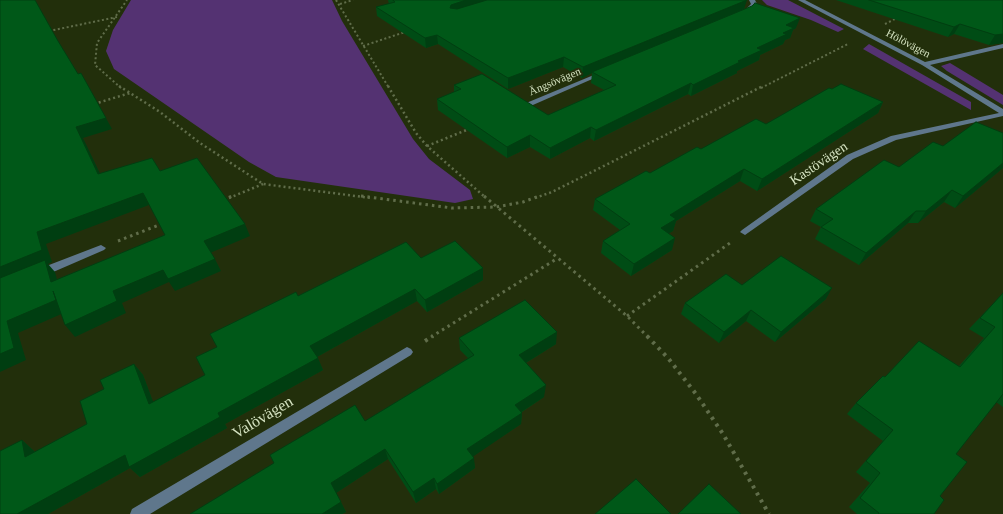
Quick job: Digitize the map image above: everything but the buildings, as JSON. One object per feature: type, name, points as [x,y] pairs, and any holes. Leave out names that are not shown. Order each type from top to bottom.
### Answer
[{"type":"street","points":[[737,16],[751,8],[754,4],[752,0]]},
{"type":"street","name":"Hölövägen","points":[[801,0],[924,64],[1003,113]]},
{"type":"street","points":[[924,64],[1003,46]]},
{"type":"street","name":"Ängsövägen","points":[[523,106],[612,69]]},
{"type":"street","name":"Kastövägen","points":[[745,232],[850,157],[894,138],[1003,113]]},
{"type":"street","points":[[28,278],[102,248]]},
{"type":"street","name":"Valövägen","points":[[136,514],[407,352]]},
{"type":"path","points":[[127,0],[97,42],[95,65],[119,86],[160,112],[200,142],[263,184],[452,208],[496,207],[523,202],[552,192],[853,42]]},
{"type":"path","points":[[336,0],[416,133],[427,146],[496,207],[627,316],[668,358],[696,394],[723,434],[769,514]]},
{"type":"path","points":[[340,4],[353,0]]},
{"type":"path","points":[[48,32],[116,17]]},
{"type":"path","points":[[882,26],[897,18]]},
{"type":"path","points":[[363,46],[409,31]]},
{"type":"path","points":[[93,104],[130,93]]},
{"type":"path","points":[[427,146],[470,128]]},
{"type":"path","points":[[218,201],[263,184]]},
{"type":"path","points":[[102,248],[164,223]]},
{"type":"path","points":[[627,316],[745,232]]},
{"type":"path","points":[[407,352],[558,258]]},
{"type":"shaded area","points":[[131,0],[332,0],[342,21],[413,139],[429,159],[470,190],[473,199],[455,203],[276,177],[249,162],[114,69],[106,51],[113,30]]},
{"type":"shaded area","points":[[762,0],[788,0],[844,29],[838,32],[811,20],[767,5]]},
{"type":"shaded area","points":[[869,44],[971,102],[971,110],[863,49]]},
{"type":"shaded area","points":[[950,63],[1003,95],[1003,105],[941,66]]}]
